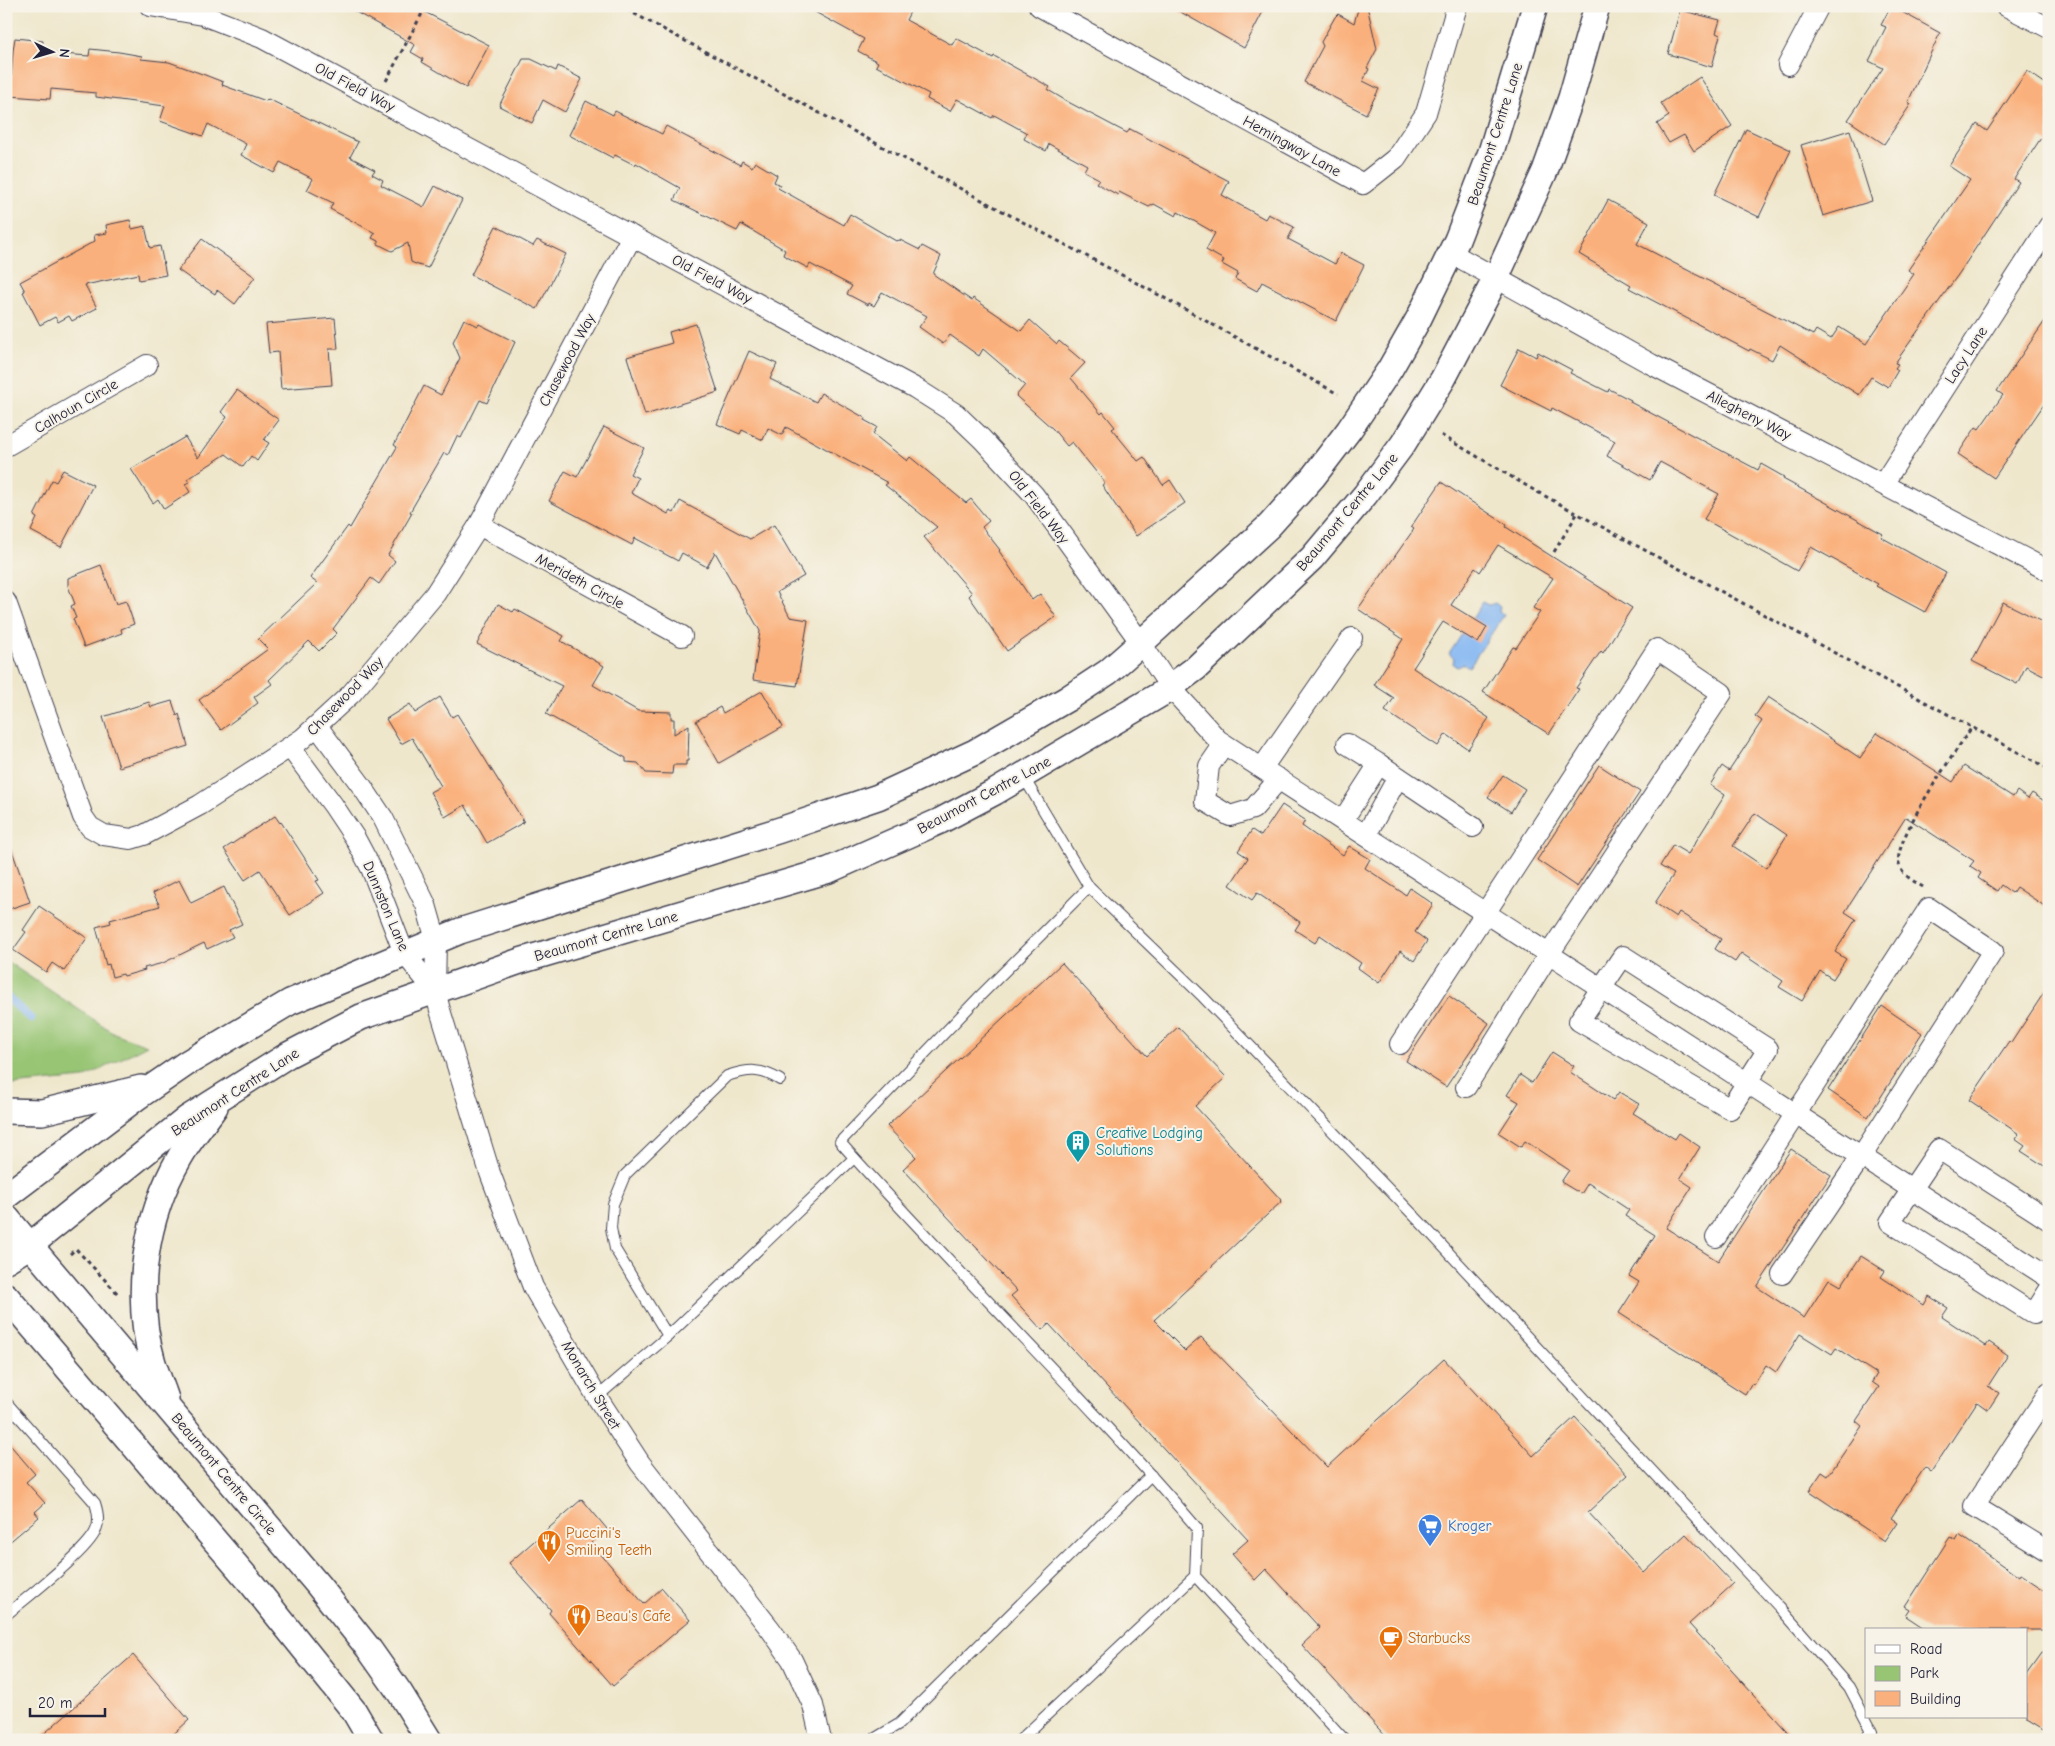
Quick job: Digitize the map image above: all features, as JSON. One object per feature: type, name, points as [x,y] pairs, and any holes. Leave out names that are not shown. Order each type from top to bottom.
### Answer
[{"type":"street","name":"Old Field Way","points":[[150,6],[203,16],[262,38],[915,388],[956,414],[1034,495],[1141,643],[1170,687],[1218,740],[2049,1278]]},
{"type":"street","name":"Hemingway Lane","points":[[1039,6],[1363,184],[1396,158],[1426,113],[1457,6]]},
{"type":"street","name":"Beaumont Centre Lane","points":[[6,1196],[156,1084],[242,1029],[290,1002],[404,953],[494,919],[771,833],[878,797],[975,752],[1067,699],[1108,672],[1269,526],[1313,477],[1349,430],[1390,369],[1451,253],[1492,152],[1535,6]]},
{"type":"street","name":"Beaumont Centre Lane","points":[[6,1260],[29,1246],[188,1118],[288,1056],[361,1017],[520,961],[829,870],[940,821],[1022,776],[1170,687],[1196,668],[1312,558],[1365,495],[1403,444],[1443,379],[1496,278],[1544,171],[1571,98],[1597,6]]},
{"type":"street","points":[[1788,65],[1819,6]]},
{"type":"street","points":[[2006,6],[2049,28]]},
{"type":"street","name":"Lacy Lane","points":[[1883,484],[2049,226]]},
{"type":"street","name":"Chasewood Way","points":[[6,602],[82,817],[90,827],[104,835],[131,839],[144,835],[200,806],[302,740],[351,694],[435,594],[479,525],[632,236]]},
{"type":"street","name":"Allegheny Way","points":[[1451,253],[1651,364],[2049,571]]},
{"type":"street","name":"Calhoun Circle","points":[[6,446],[147,365]]},
{"type":"street","name":"Merideth Circle","points":[[479,525],[682,636]]},
{"type":"street","points":[[1262,768],[1352,638]]},
{"type":"street","points":[[1400,1044],[1657,649],[1722,693],[1549,954],[1466,1087]]},
{"type":"street","name":"Dunnston Lane","points":[[317,726],[383,818],[426,905],[436,940],[434,991]]},
{"type":"street","points":[[1224,744],[1209,766],[1205,801],[1230,816],[1253,809],[1279,779]]},
{"type":"street","points":[[1348,744],[1473,827]]},
{"type":"street","name":"Dunnston Lane","points":[[290,747],[334,805],[355,838],[371,868],[404,953],[434,991]]},
{"type":"street","points":[[1343,820],[1379,764]]},
{"type":"street","points":[[1366,835],[1398,777]]},
{"type":"street","points":[[1716,1237],[1929,908],[1993,952],[1782,1274]]},
{"type":"street","points":[[1623,956],[1768,1049],[1748,1082],[1730,1109],[1579,1021],[1600,987],[1623,956]]},
{"type":"street","name":"Monarch Street","points":[[434,991],[490,1173],[533,1286],[597,1398],[640,1463],[771,1630],[792,1660],[813,1705],[821,1740]]},
{"type":"street","points":[[6,1111],[42,1112],[156,1084]]},
{"type":"street","points":[[171,1412],[153,1362],[145,1321],[144,1276],[148,1237],[162,1196],[180,1157],[222,1097]]},
{"type":"street","points":[[2049,1220],[1939,1149],[1890,1222],[2034,1314],[2049,1290]]},
{"type":"street","name":"Beaumont Centre Circle","points":[[6,1217],[318,1585],[369,1649],[400,1692],[429,1740]]},
{"type":"street","points":[[6,1296],[252,1584],[354,1711],[371,1740]]},
{"type":"street","points":[[2049,1392],[1974,1506],[2046,1550],[2049,1546]]},
{"type":"lane","points":[[1022,776],[1089,886],[1204,997],[1416,1217],[1773,1600],[1849,1687],[1865,1718]]},
{"type":"lane","points":[[1020,1740],[1194,1576],[1198,1528],[1151,1475],[948,1258],[901,1212],[840,1142],[974,1002],[1089,886]]},
{"type":"lane","points":[[668,1336],[615,1250],[611,1228],[613,1204],[624,1175],[727,1076],[744,1071],[765,1072],[780,1080]]},
{"type":"lane","points":[[597,1398],[668,1336],[854,1158]]},
{"type":"lane","points":[[6,1402],[95,1503],[99,1515],[96,1530],[86,1546],[6,1615]]},
{"type":"lane","points":[[872,1740],[899,1724],[1151,1475]]},
{"type":"lane","points":[[1194,1576],[1346,1740]]},
{"type":"lane","points":[[1864,1740],[1872,1731],[1865,1718]]},
{"type":"path","points":[[376,99],[426,6]]},
{"type":"path","points":[[620,6],[1159,295],[1338,394]]},
{"type":"path","points":[[1441,435],[1577,514],[2049,769]]},
{"type":"path","points":[[1554,552],[1577,514]]},
{"type":"path","points":[[1929,908],[1925,888],[1908,877],[1899,866],[1897,855],[1924,800],[1972,727]]},
{"type":"path","points":[[65,1258],[76,1249],[121,1297]]},
{"type":"green space","points":[[6,961],[114,1033],[147,1045],[84,1078],[6,1084]]},
{"type":"water","points":[[1483,602],[1489,605],[1495,603],[1500,607],[1499,611],[1504,615],[1469,667],[1464,664],[1458,667],[1455,666],[1453,663],[1454,658],[1449,654]]},
{"type":"building","points":[[345,6],[413,6],[489,45],[466,88],[422,62],[423,59],[411,52],[415,45]]},
{"type":"building","points":[[804,6],[913,6],[906,20],[952,45],[956,38],[993,58],[994,56],[1050,87],[1048,90],[1070,103],[1127,133],[1130,129],[1229,181],[1222,195],[1265,219],[1268,214],[1294,227],[1288,239],[1335,264],[1341,253],[1364,265],[1336,321],[1262,282],[1257,291],[1235,279],[1238,273],[1222,264],[1224,260],[1206,250],[1215,233],[1178,212],[1176,216],[1154,204],[1149,207],[1119,192],[1118,195],[1096,183],[1099,179],[1084,171],[1087,165],[1049,144],[1046,151],[1024,139],[1027,133],[994,115],[992,118],[957,99],[950,111],[927,99],[929,94],[876,66],[878,62],[858,51],[864,39]]},
{"type":"building","points":[[1170,6],[1266,6],[1244,48]]},
{"type":"building","points":[[1359,6],[1367,6],[1377,49],[1367,68],[1369,69],[1363,81],[1379,89],[1366,114],[1304,82],[1323,46],[1321,42],[1335,17],[1338,14],[1354,23]]},
{"type":"building","points":[[1891,6],[1940,33],[1908,102],[1911,104],[1884,144],[1848,120],[1883,68],[1869,61],[1886,27],[1881,25]]},
{"type":"building","points":[[1680,10],[1720,20],[1716,33],[1720,35],[1712,67],[1668,54]]},
{"type":"building","points":[[15,38],[43,41],[42,49],[51,50],[50,53],[89,56],[90,49],[119,52],[142,56],[141,59],[169,62],[205,75],[223,82],[222,85],[266,101],[268,99],[358,142],[350,157],[375,170],[372,174],[383,180],[381,185],[424,207],[435,186],[462,200],[428,268],[418,265],[411,262],[408,243],[392,251],[378,244],[378,241],[372,238],[375,233],[330,209],[333,203],[307,190],[313,179],[280,162],[274,173],[241,155],[246,144],[208,124],[203,136],[160,121],[165,106],[96,97],[96,93],[51,89],[50,99],[10,96]]},
{"type":"building","points":[[523,59],[531,59],[556,71],[558,66],[582,79],[565,112],[543,100],[532,123],[499,106]]},
{"type":"building","points":[[2027,71],[2049,86],[2049,143],[2041,138],[2014,179],[2019,182],[1960,272],[1895,363],[1898,364],[1895,368],[1898,370],[1888,387],[1871,377],[1859,395],[1780,345],[1772,360],[1750,349],[1749,351],[1629,288],[1631,285],[1579,254],[1608,200],[1649,222],[1637,244],[1813,335],[1816,330],[1831,339],[1839,327],[1866,344],[1914,274],[1908,270],[1970,180],[1949,166],[1977,124],[1987,131]]},
{"type":"building","points":[[1700,77],[1732,126],[1694,151],[1684,135],[1669,143],[1657,124],[1669,116],[1661,103]]},
{"type":"building","points":[[586,101],[613,115],[615,111],[662,134],[666,126],[740,165],[742,161],[752,167],[755,162],[777,175],[774,182],[780,185],[778,188],[844,225],[850,214],[896,241],[900,240],[920,250],[922,246],[941,256],[933,274],[972,301],[973,298],[1021,331],[1030,320],[1057,344],[1059,341],[1085,363],[1071,378],[1101,414],[1103,412],[1115,427],[1112,429],[1138,461],[1144,457],[1163,485],[1170,480],[1185,503],[1136,536],[1102,485],[1105,483],[1072,442],[1067,446],[1053,429],[1016,396],[1025,385],[983,349],[979,356],[950,335],[943,344],[919,327],[927,316],[882,292],[874,306],[869,303],[868,305],[847,294],[852,286],[810,264],[808,268],[783,255],[785,250],[741,224],[737,231],[674,200],[680,188],[636,163],[635,165],[615,155],[613,158],[569,135]]},
{"type":"building","points":[[1746,129],[1791,150],[1759,217],[1714,195]]},
{"type":"building","points":[[1850,130],[1872,201],[1823,216],[1801,145]]},
{"type":"building","points":[[130,220],[132,229],[145,226],[150,248],[160,246],[166,275],[139,280],[138,274],[85,285],[97,308],[72,321],[69,316],[58,322],[55,317],[40,325],[20,282],[95,241],[94,235],[107,233],[106,225]]},
{"type":"building","points":[[496,226],[533,246],[537,240],[566,254],[537,309],[471,275]]},
{"type":"building","points":[[202,239],[255,277],[235,304],[217,290],[215,294],[178,270]]},
{"type":"building","points":[[2049,315],[2049,397],[1994,478],[1958,454],[1976,427],[1979,429],[2003,395],[1997,391]]},
{"type":"building","points":[[335,318],[338,349],[329,349],[332,385],[281,389],[278,352],[269,353],[266,324]]},
{"type":"building","points":[[464,319],[478,326],[479,324],[515,342],[487,403],[480,400],[461,438],[457,436],[448,455],[444,453],[410,512],[412,513],[388,555],[395,561],[379,584],[371,578],[333,629],[337,633],[319,651],[309,641],[269,680],[272,684],[254,697],[258,703],[221,730],[199,700],[268,649],[258,639],[317,583],[310,578],[348,526],[350,528],[397,447],[394,445],[424,386],[441,395],[460,358],[453,342]]},
{"type":"building","points":[[696,324],[718,392],[645,415],[627,357],[672,343],[669,332]]},
{"type":"building","points":[[1519,348],[1536,357],[1538,352],[1572,370],[1570,373],[1608,392],[1609,389],[1631,400],[1630,402],[1758,470],[1761,464],[1784,477],[1783,479],[1883,534],[1881,537],[1946,573],[1925,612],[1876,586],[1878,584],[1811,547],[1797,571],[1704,519],[1719,494],[1660,462],[1650,480],[1607,456],[1615,441],[1552,408],[1551,411],[1500,385]]},
{"type":"building","points":[[749,351],[777,364],[770,379],[816,402],[821,393],[865,418],[864,420],[877,427],[873,434],[907,461],[910,457],[966,503],[971,499],[989,521],[982,527],[1000,550],[1032,600],[1040,594],[1056,617],[1007,651],[969,596],[972,593],[924,537],[937,527],[885,485],[888,483],[786,427],[782,435],[768,428],[763,440],[742,430],[740,434],[717,424]]},
{"type":"building","points":[[237,390],[279,420],[264,440],[269,443],[257,461],[251,456],[243,467],[226,454],[187,479],[189,482],[185,484],[190,492],[164,509],[158,499],[153,503],[131,469],[185,437],[198,458],[227,417],[221,412]]},
{"type":"building","points":[[604,427],[644,448],[630,474],[638,478],[631,493],[668,514],[670,511],[674,513],[680,501],[750,539],[774,525],[804,576],[777,592],[790,617],[808,620],[797,686],[753,680],[760,631],[715,552],[707,567],[682,553],[678,561],[635,538],[632,545],[549,501],[565,471],[577,477]]},
{"type":"building","points":[[63,470],[93,485],[61,547],[31,531],[37,518],[34,516],[52,480],[56,482]]},
{"type":"building","points":[[1441,482],[1507,525],[1506,527],[1632,608],[1603,653],[1601,651],[1576,688],[1579,689],[1549,734],[1483,692],[1513,647],[1516,648],[1540,612],[1533,608],[1553,578],[1498,545],[1480,572],[1475,568],[1451,605],[1487,627],[1478,643],[1443,622],[1413,668],[1489,718],[1468,749],[1446,734],[1438,746],[1385,711],[1394,698],[1374,685],[1403,639],[1358,609],[1414,529],[1411,527]]},
{"type":"building","points":[[101,565],[116,604],[126,601],[134,624],[121,629],[122,633],[84,647],[73,619],[76,618],[71,606],[75,604],[68,586],[68,578]]},
{"type":"building","points":[[2003,602],[2049,625],[2049,678],[2026,666],[2017,684],[1972,661]]},
{"type":"building","points":[[498,604],[513,612],[515,609],[564,636],[561,641],[604,666],[593,685],[638,711],[671,712],[671,719],[674,719],[674,734],[689,725],[688,761],[686,761],[686,765],[673,765],[672,774],[646,773],[638,763],[626,762],[626,758],[546,714],[562,686],[477,644]]},
{"type":"building","points":[[762,691],[783,727],[719,763],[696,721],[720,707],[723,713]]},
{"type":"building","points":[[440,697],[452,717],[457,714],[524,822],[487,843],[465,805],[445,817],[430,792],[441,786],[412,738],[401,744],[386,719],[410,704],[415,713]]},
{"type":"building","points":[[1768,697],[1860,758],[1877,733],[1953,782],[1964,766],[2013,797],[2017,791],[2028,799],[2032,793],[2049,804],[2049,909],[2016,887],[2012,893],[2001,885],[1997,891],[1978,878],[1981,873],[1970,866],[1974,861],[1906,817],[1845,912],[1856,919],[1835,952],[1846,959],[1833,979],[1820,971],[1802,1001],[1779,987],[1783,981],[1741,953],[1735,962],[1715,949],[1721,939],[1679,912],[1676,917],[1655,903],[1674,874],[1660,866],[1673,845],[1688,854],[1725,795],[1710,785],[1722,766],[1729,771],[1762,721],[1755,716]],"holes":[[[1755,813],[1787,835],[1766,868],[1733,846]]]},
{"type":"building","points":[[172,701],[177,716],[179,714],[188,746],[119,767],[103,717],[149,702],[151,707]]},
{"type":"building","points":[[1599,765],[1640,792],[1577,887],[1537,860]]},
{"type":"building","points":[[1503,775],[1525,789],[1511,812],[1488,797]]},
{"type":"building","points":[[1282,805],[1305,820],[1302,826],[1343,855],[1349,846],[1370,859],[1365,868],[1406,895],[1410,888],[1433,904],[1415,932],[1427,941],[1414,961],[1400,951],[1379,983],[1358,968],[1361,963],[1320,935],[1315,943],[1295,930],[1300,922],[1257,893],[1252,900],[1230,885],[1248,858],[1238,851],[1252,830],[1261,836]]},
{"type":"building","points":[[275,816],[281,822],[319,880],[316,881],[324,893],[290,915],[260,870],[245,880],[224,849]]},
{"type":"building","points":[[9,842],[30,902],[6,910],[6,843]]},
{"type":"building","points":[[179,880],[191,903],[224,887],[242,924],[229,930],[233,937],[207,949],[204,943],[163,963],[144,968],[145,970],[124,976],[123,974],[112,977],[109,964],[106,965],[96,927],[111,923],[110,920],[160,906],[153,893]]},
{"type":"building","points":[[39,906],[87,938],[64,971],[52,963],[46,972],[13,950],[26,932],[23,930]]},
{"type":"building","points":[[1062,963],[1147,1056],[1178,1027],[1226,1077],[1195,1106],[1282,1201],[1154,1320],[1185,1351],[1201,1337],[1327,1467],[1444,1359],[1533,1456],[1575,1417],[1628,1475],[1588,1512],[1644,1573],[1686,1534],[1733,1584],[1689,1624],[1795,1740],[1389,1740],[1302,1645],[1320,1628],[1266,1569],[1255,1580],[1232,1554],[1248,1540],[1049,1324],[1042,1330],[1011,1296],[1017,1291],[903,1169],[916,1157],[887,1126]]},
{"type":"building","points":[[2049,985],[2049,1169],[2021,1151],[2025,1146],[2015,1139],[2019,1134],[1969,1100],[2009,1041],[2011,1043]]},
{"type":"building","points":[[1449,996],[1489,1023],[1446,1087],[1406,1061]]},
{"type":"building","points":[[1882,1006],[1922,1033],[1868,1117],[1828,1090]]},
{"type":"building","points":[[1552,1052],[1574,1066],[1570,1072],[1613,1100],[1619,1092],[1639,1104],[1633,1113],[1675,1139],[1679,1133],[1700,1147],[1680,1179],[1692,1187],[1666,1228],[1718,1261],[1791,1149],[1831,1175],[1757,1287],[1804,1318],[1829,1279],[1841,1286],[1861,1256],[1885,1271],[1881,1277],[1924,1305],[1929,1296],[1948,1308],[1942,1317],[1986,1346],[1989,1342],[2008,1355],[1988,1386],[1999,1393],[1988,1410],[1977,1402],[1931,1472],[1925,1467],[1891,1518],[1897,1522],[1884,1541],[1809,1491],[1822,1472],[1828,1476],[1862,1426],[1856,1421],[1879,1387],[1872,1382],[1877,1374],[1836,1348],[1832,1354],[1800,1334],[1776,1372],[1766,1365],[1754,1385],[1751,1384],[1745,1394],[1619,1313],[1639,1282],[1629,1276],[1655,1235],[1625,1216],[1629,1210],[1588,1183],[1581,1194],[1561,1182],[1569,1170],[1525,1141],[1521,1147],[1499,1133],[1519,1102],[1507,1095],[1520,1075],[1532,1083]]},
{"type":"building","points":[[6,1440],[35,1474],[26,1482],[45,1503],[35,1512],[39,1517],[6,1545]]},
{"type":"building","points":[[582,1499],[607,1529],[591,1543],[644,1604],[662,1588],[690,1620],[613,1686],[549,1613],[551,1610],[509,1563]]},
{"type":"building","points":[[1959,1535],[2019,1577],[2020,1574],[2049,1593],[2049,1630],[2028,1630],[2028,1628],[1924,1628],[1906,1616],[1910,1610],[1905,1607],[1950,1537],[1956,1540]]},
{"type":"building","points":[[2049,1643],[2049,1734],[2026,1720],[2028,1718],[2028,1672]]},
{"type":"building","points":[[133,1655],[189,1720],[167,1740],[37,1740]]},
{"type":"waterway","points":[[6,996],[31,1019]]},
{"type":"place","name":"Creative Lodging Solutions","points":[[1078,1163]]},
{"type":"place","name":"Kroger","points":[[1430,1547]]},
{"type":"place","name":"Puccini's Smiling Teeth","points":[[549,1563]]},
{"type":"place","name":"Beau's Cafe","points":[[579,1637]]},
{"type":"place","name":"Starbucks","points":[[1391,1659]]}]
